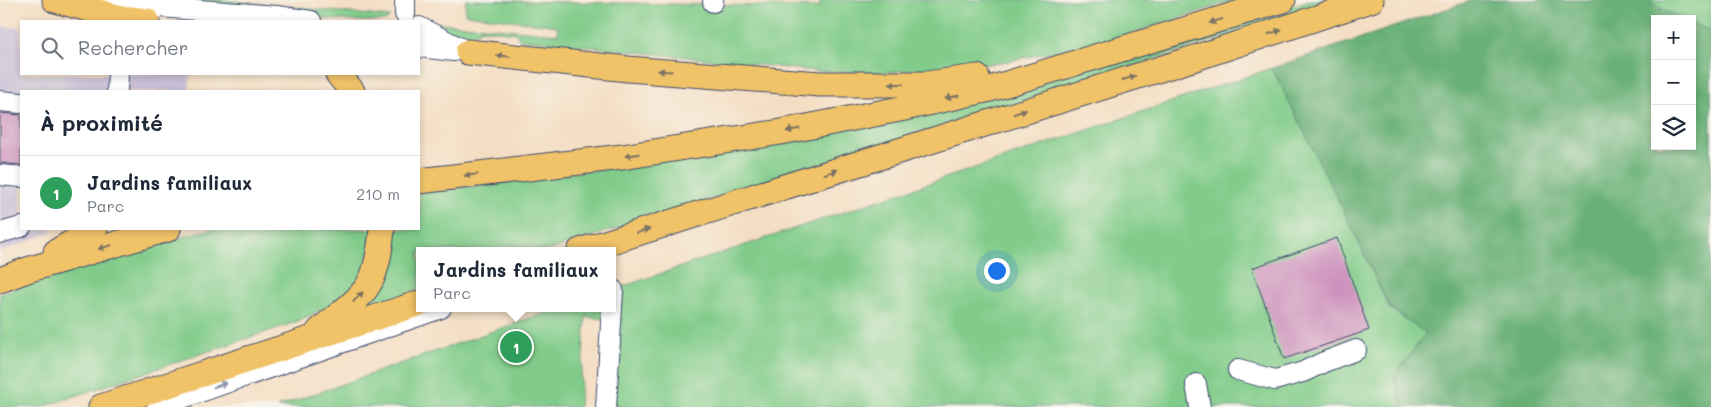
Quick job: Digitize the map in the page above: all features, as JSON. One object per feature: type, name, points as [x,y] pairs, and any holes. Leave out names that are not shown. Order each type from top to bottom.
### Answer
[{"type":"main road","points":[[55,0],[121,20],[149,14]]},
{"type":"main road","points":[[420,181],[613,158],[781,132],[990,89],[1283,0]]},
{"type":"main road","points":[[593,247],[1195,58],[1371,0]]},
{"type":"main road","points":[[468,52],[628,69],[820,84],[927,84],[1083,61]]},
{"type":"main road","points":[[339,75],[351,90]]},
{"type":"main road","points":[[28,270],[93,230]]},
{"type":"main road","points":[[0,280],[165,230]]},
{"type":"main road","points":[[307,340],[360,296],[371,281],[382,230]]},
{"type":"main road","points":[[101,407],[416,304]]},
{"type":"street","points":[[68,0],[149,14],[277,16],[304,20]]},
{"type":"street","points":[[420,24],[468,52]]},
{"type":"street","points":[[420,47],[468,52]]},
{"type":"street","points":[[117,90],[118,75]]},
{"type":"street","points":[[0,101],[20,103]]},
{"type":"street","points":[[0,175],[20,177]]},
{"type":"street","points":[[0,232],[20,227]]},
{"type":"street","points":[[157,407],[430,312]]},
{"type":"street","points":[[606,407],[612,312]]},
{"type":"street","points":[[1238,370],[1275,380],[1303,372],[1356,350]]},
{"type":"street","points":[[1196,384],[1200,407]]},
{"type":"shaded area","points":[[0,26],[20,28],[20,75],[191,75],[189,90],[20,90],[20,230],[51,230],[52,232],[0,252]]},
{"type":"green space","points":[[143,0],[221,0],[390,17],[386,20],[340,20]]},
{"type":"green space","points":[[466,0],[820,7],[820,0],[1236,0],[1106,41],[998,63],[877,73],[815,71],[519,39],[516,33],[481,29],[475,34],[431,29],[421,21],[558,34],[557,26],[465,14]]},
{"type":"green space","points":[[1311,0],[1342,0],[559,247],[416,247],[416,291],[369,306],[383,278],[392,230],[420,230],[420,193],[619,167],[1233,24]]},
{"type":"green space","points":[[1473,0],[1649,0],[1657,8],[1674,15],[1651,15],[1651,150],[1696,150],[1696,25],[1711,31],[1711,407],[1403,407],[1394,376],[1426,333],[1390,308],[1343,209],[1272,68]]},
{"type":"green space","points":[[1649,0],[1711,0],[1711,31],[1696,25],[1696,15],[1674,15]]},
{"type":"green space","points":[[1272,68],[1343,209],[1389,308],[1426,333],[1394,376],[1403,407],[607,407],[612,320],[586,317],[579,407],[277,407],[548,312],[616,312],[616,289]]},
{"type":"green space","points":[[210,230],[373,230],[366,272],[336,303],[296,322],[42,407],[0,407],[0,294],[34,281]]},
{"type":"building","points":[[0,113],[20,115],[20,165],[0,163]]},
{"type":"building","points":[[1337,238],[1369,330],[1284,359],[1252,268]]},
{"type":"place","name":"Jardins familiaux","points":[[516,347]]}]
